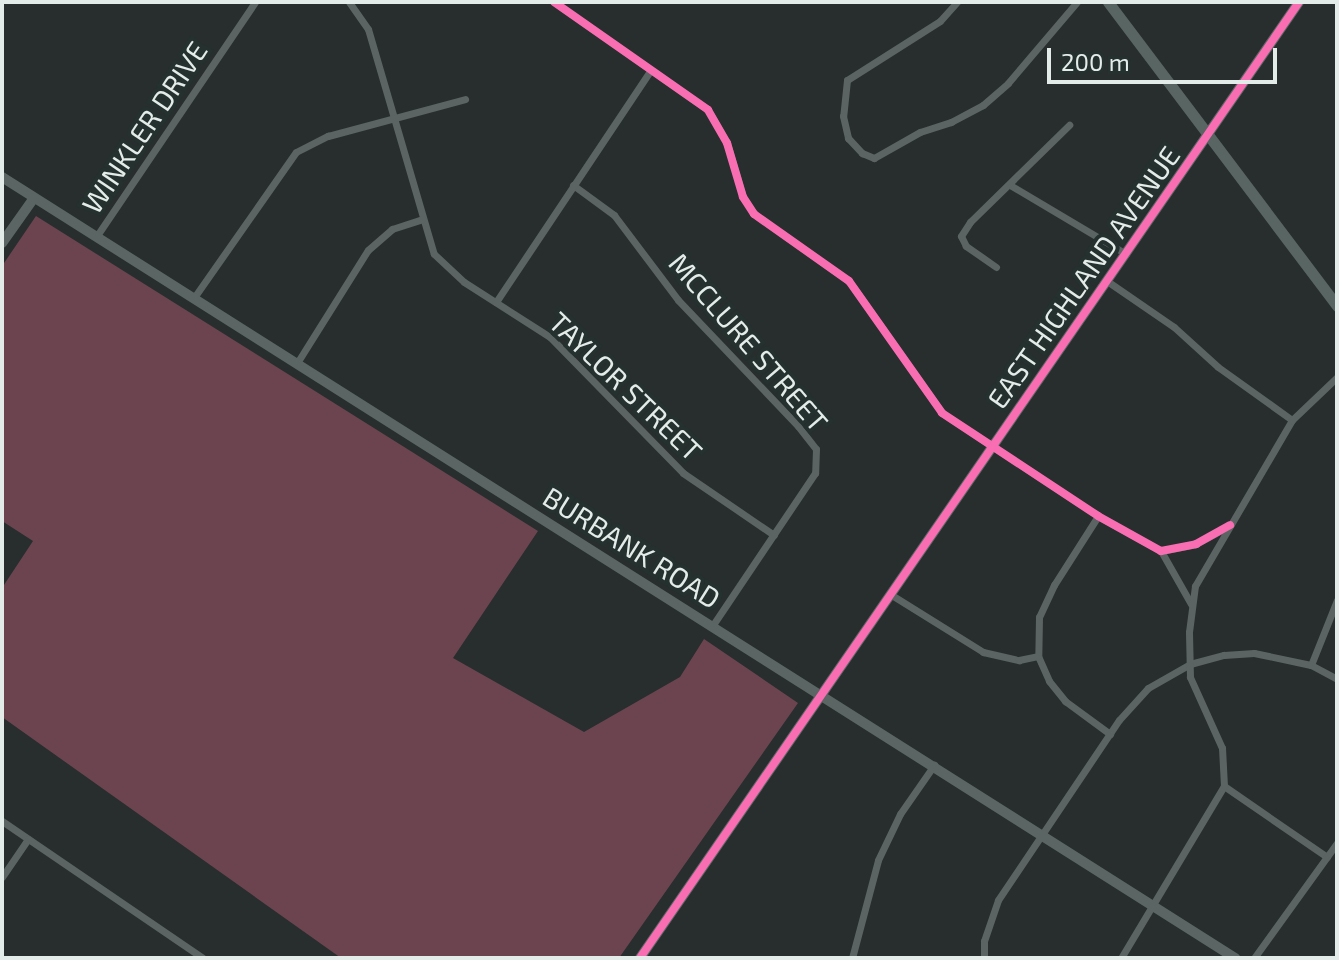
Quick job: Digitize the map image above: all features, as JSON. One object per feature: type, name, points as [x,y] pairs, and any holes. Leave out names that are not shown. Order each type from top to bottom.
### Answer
[{"type":"main road","points":[[1108,2],[1207,137],[1335,299]]},
{"type":"main road","name":"EAST HIGHLAND AVENUE","points":[[640,958],[1299,2]]},
{"type":"main road","name":"BURBANK ROAD","points":[[2,177],[1235,958]]},
{"type":"main road","points":[[2,243],[34,198]]},
{"type":"street","name":"WINKLER DRIVE","points":[[96,237],[255,2]]},
{"type":"street","name":"TAYLOR STREET","points":[[349,2],[368,29],[429,243],[442,264],[550,337],[699,487],[774,535]]},
{"type":"street","points":[[554,2],[708,110],[716,120],[743,197],[754,214],[849,281],[933,403],[991,448],[1098,516],[1161,551],[1191,604]]},
{"type":"street","points":[[957,2],[940,21],[847,80],[843,116],[848,138],[862,153],[874,158],[920,132],[951,122],[983,105],[1008,83],[1077,2]]},
{"type":"street","points":[[496,302],[650,71]]},
{"type":"street","points":[[193,299],[296,152],[328,136],[465,99]]},
{"type":"street","points":[[996,267],[966,246],[961,236],[970,222],[1069,125]]},
{"type":"street","name":"MCCLURE STREET","points":[[573,185],[614,215],[678,300],[798,426],[816,449],[815,473],[712,626]]},
{"type":"street","points":[[1010,185],[1126,254]]},
{"type":"street","points":[[297,363],[368,250],[392,229],[422,219]]},
{"type":"street","points":[[1107,281],[1174,327],[1218,367],[1292,420]]},
{"type":"street","points":[[1121,958],[1224,786],[1222,748],[1196,693],[1190,664],[1191,604],[1208,559],[1292,420],[1337,377]]},
{"type":"street","points":[[1098,516],[1054,585],[1039,617],[1038,656],[1049,681],[1065,701],[1110,734]]},
{"type":"street","points":[[1161,551],[1196,544],[1230,525]]},
{"type":"street","points":[[890,594],[983,652],[1019,660],[1038,656]]},
{"type":"street","points":[[1311,665],[1337,600]]},
{"type":"street","points":[[984,958],[984,941],[998,900],[1129,706],[1148,688],[1190,664],[1224,655],[1254,653],[1311,665],[1337,679]]},
{"type":"street","points":[[852,958],[878,860],[900,814],[934,765]]},
{"type":"street","points":[[1224,786],[1327,857]]},
{"type":"street","points":[[2,821],[203,958]]},
{"type":"street","points":[[2,877],[28,839]]},
{"type":"street","points":[[1254,958],[1337,843]]},
{"type":"shaded area","points":[[36,216],[538,531],[453,658],[584,732],[680,677],[704,639],[798,703],[619,958],[341,958],[2,717],[2,588],[33,541],[2,521],[2,266]]},
{"type":"cycle path","points":[[554,2],[708,110],[727,143],[743,197],[754,214],[849,281],[942,413],[1098,516],[1161,551],[1196,544],[1230,525]]},
{"type":"cycle path","points":[[640,958],[1299,2]]}]
